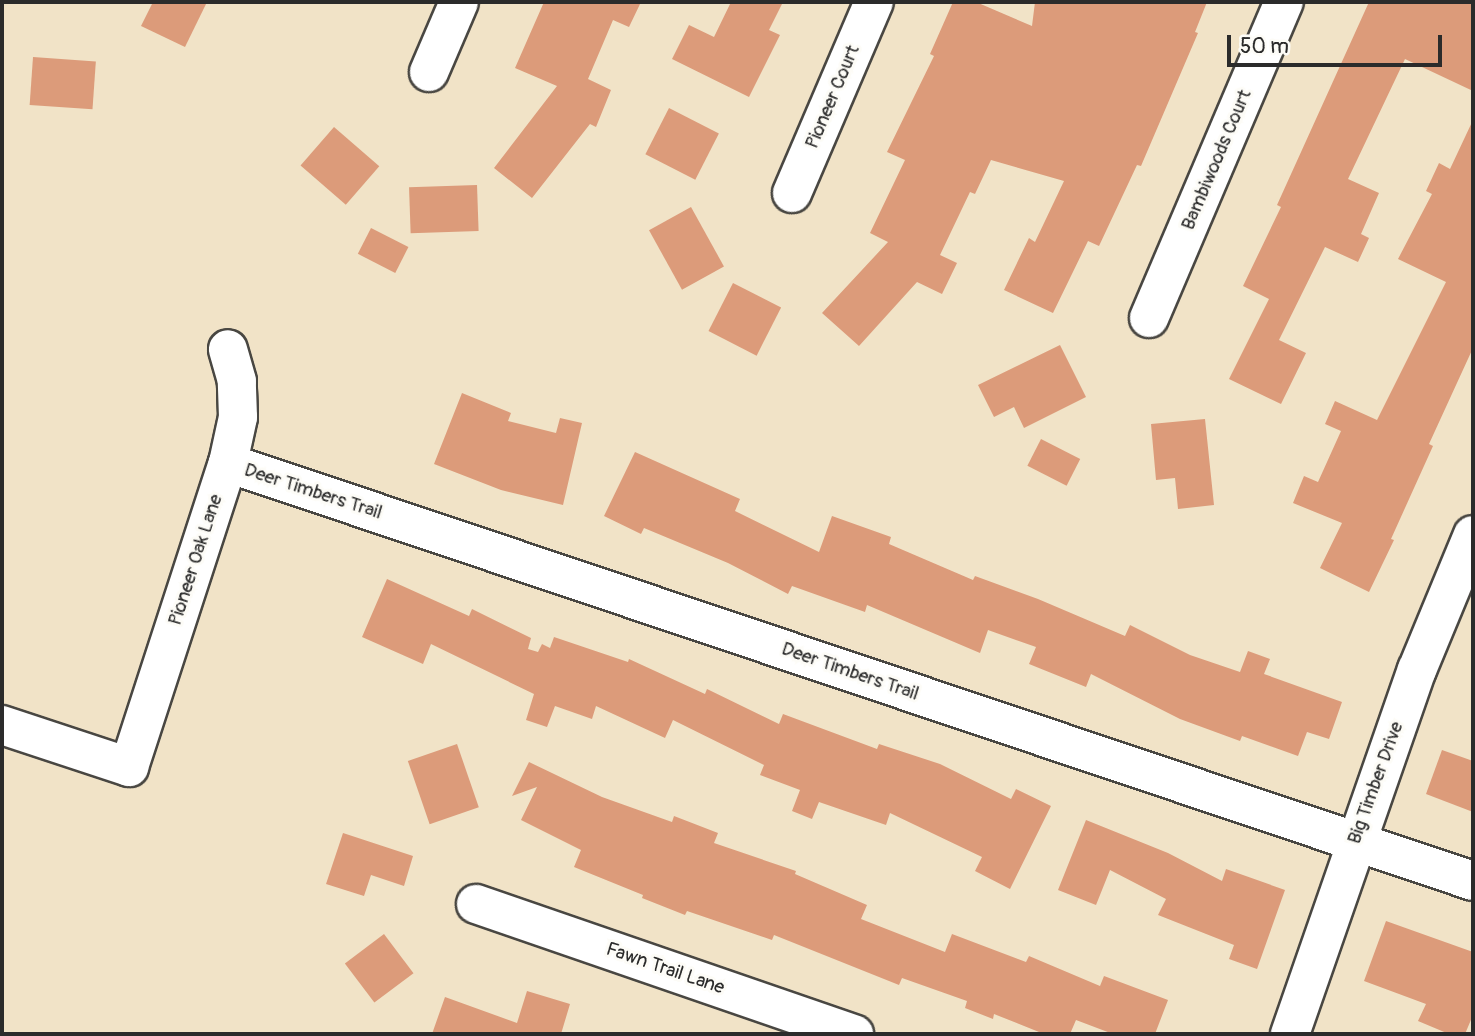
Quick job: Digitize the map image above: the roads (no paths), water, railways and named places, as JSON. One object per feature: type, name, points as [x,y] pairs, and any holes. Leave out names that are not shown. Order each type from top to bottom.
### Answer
[{"type":"street","points":[[429,72],[459,2]]},
{"type":"street","name":"Pioneer Court","points":[[792,193],[874,2]]},
{"type":"street","name":"Bambiwoods Court","points":[[1149,318],[1284,2]]},
{"type":"street","name":"Pioneer Oak Lane","points":[[2,725],[129,767],[228,463],[238,417],[237,381],[228,349]]},
{"type":"street","name":"Deer Timbers Trail","points":[[228,463],[1473,881]]},
{"type":"street","name":"Big Timber Drive","points":[[1290,1034],[1355,841],[1417,670],[1473,536]]},
{"type":"street","name":"Fawn Trail Lane","points":[[476,904],[854,1034]]}]
